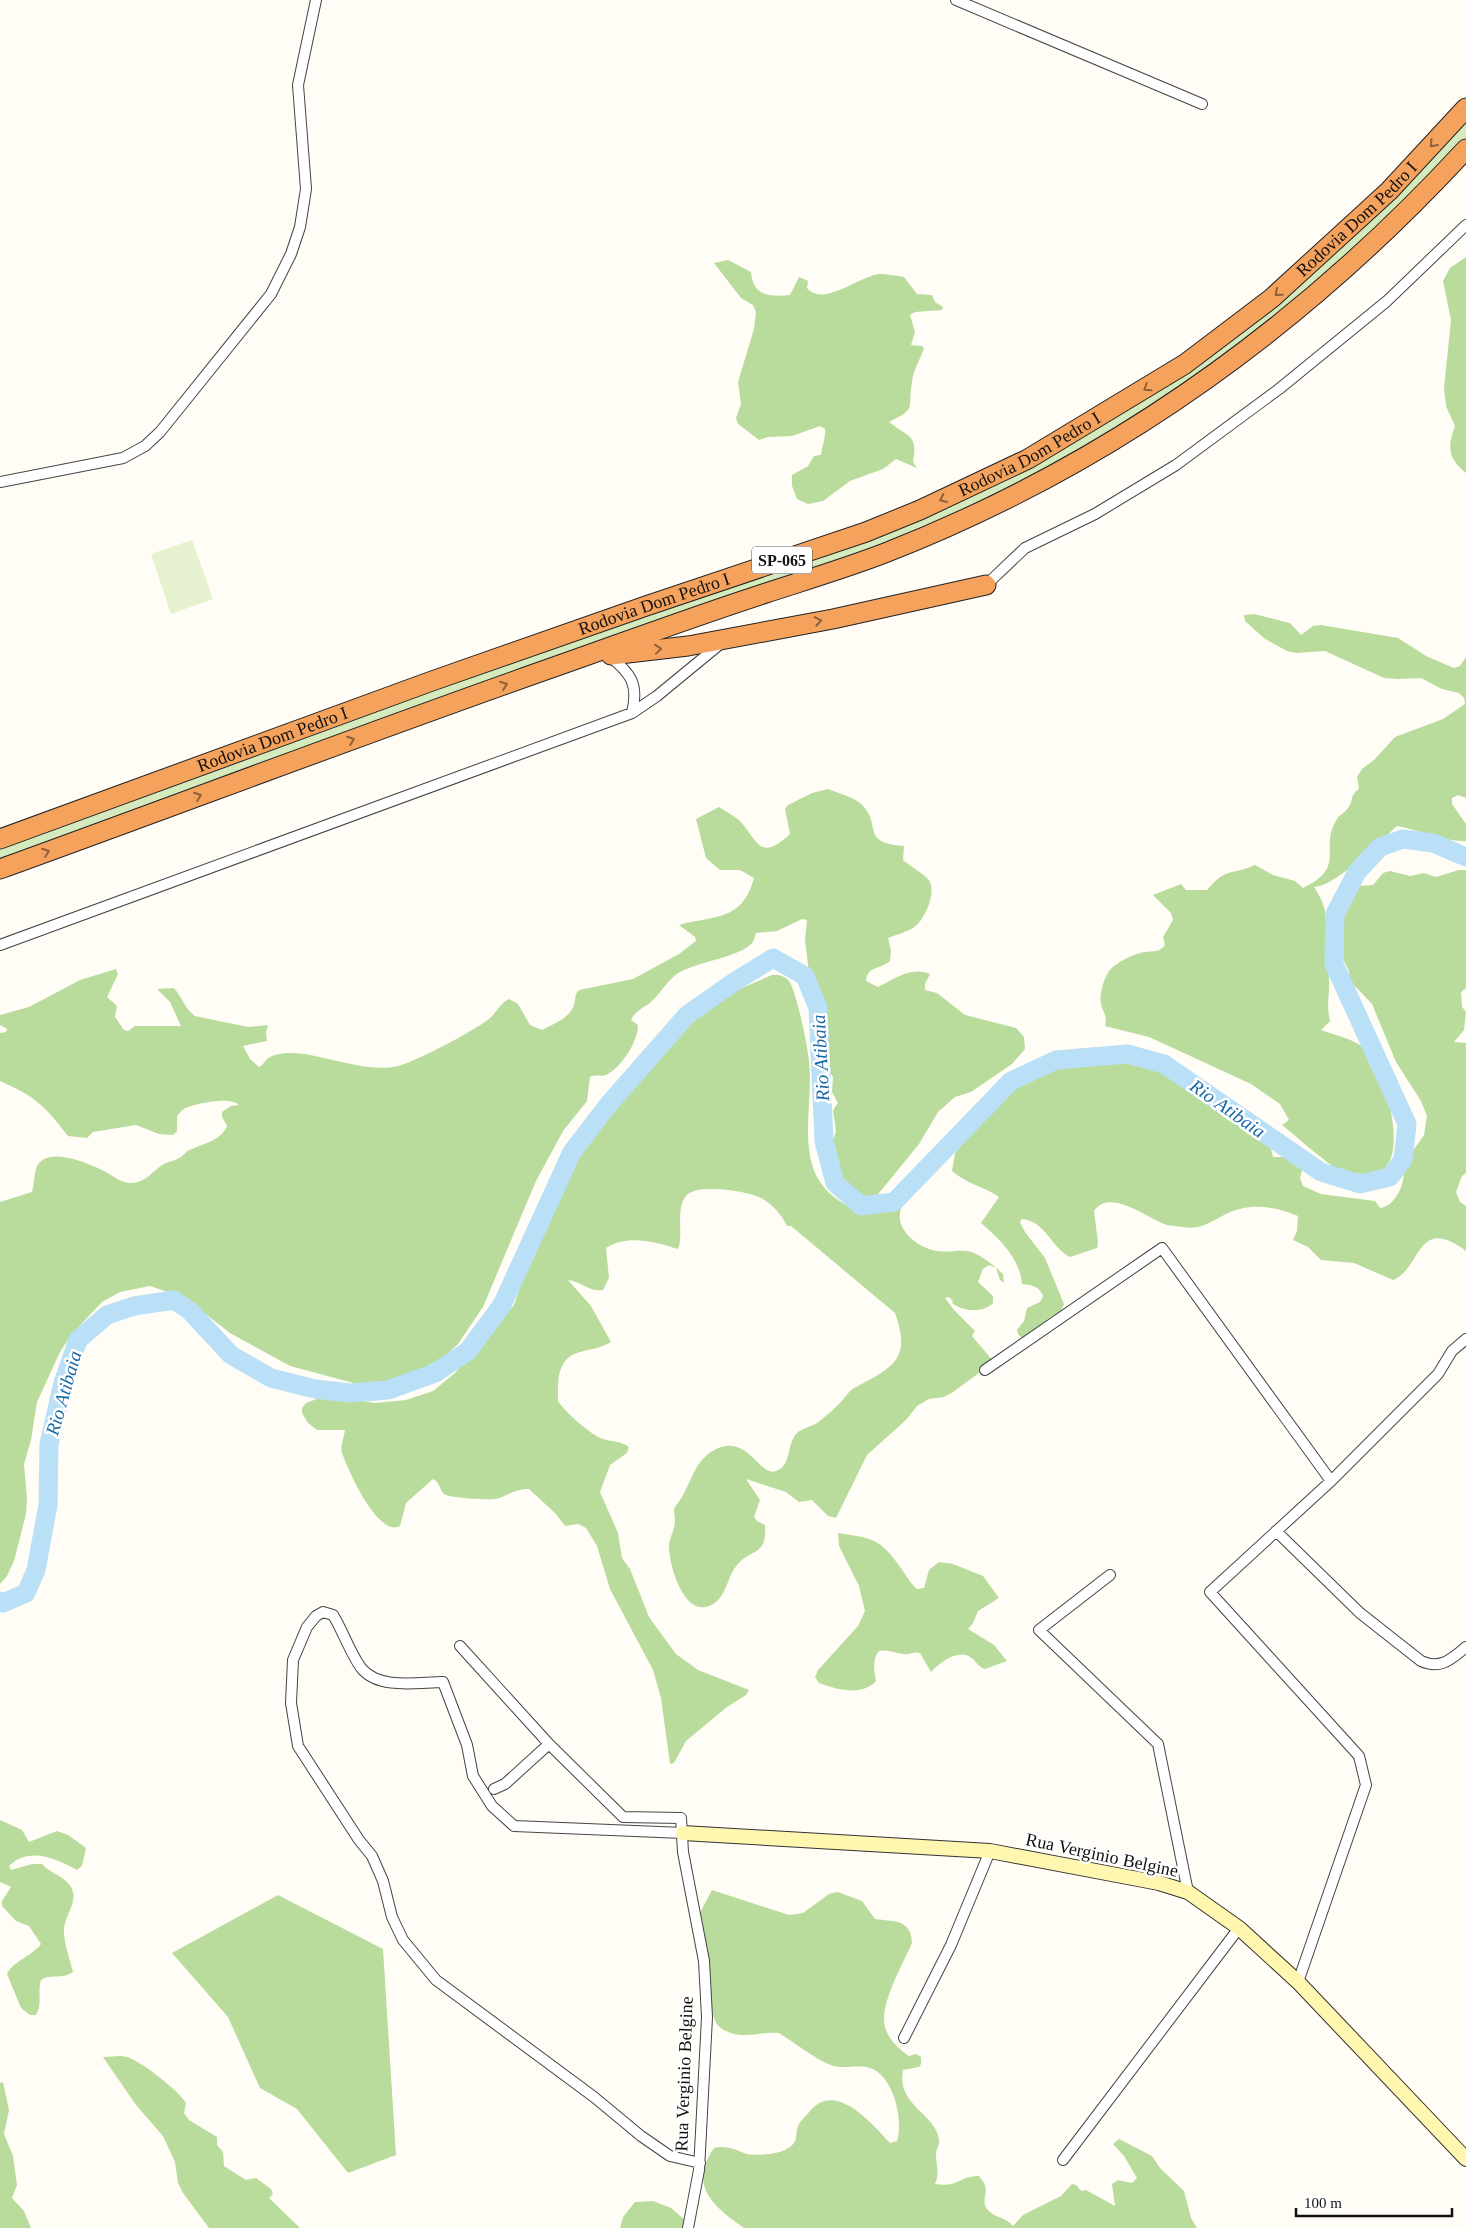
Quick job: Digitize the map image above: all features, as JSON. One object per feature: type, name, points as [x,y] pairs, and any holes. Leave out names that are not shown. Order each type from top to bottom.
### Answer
[{"type":"highway","name":"Rodovia Dom Pedro I","points":[[0,839],[432,681],[866,532],[920,510],[1028,459],[1186,364],[1264,304],[1389,191],[1466,108]]},
{"type":"highway","name":"Rodovia Dom Pedro I","points":[[0,869],[525,677],[881,554],[966,518],[1070,466],[1160,413],[1209,379],[1324,288],[1364,251],[1466,149]]},
{"type":"highway","points":[[525,677],[608,655],[688,646],[833,619],[986,584]]},
{"type":"street","points":[[0,482],[123,458],[145,446],[160,432],[271,294],[291,254],[300,226],[306,189],[298,85],[316,0]]},
{"type":"street","points":[[956,0],[1202,104]]},
{"type":"street","points":[[986,584],[1025,548],[1096,514],[1168,470],[1279,389],[1387,301],[1466,225]]},
{"type":"street","points":[[0,945],[632,713],[657,696],[709,652],[733,637]]},
{"type":"street","points":[[608,655],[622,666],[632,680],[636,696],[632,713]]},
{"type":"street","points":[[985,1370],[1162,1248],[1332,1481]]},
{"type":"street","points":[[1298,1982],[1366,1785],[1359,1756],[1210,1592],[1332,1481],[1438,1374],[1448,1356],[1466,1339]]},
{"type":"street","points":[[1276,1531],[1360,1613],[1421,1662],[1430,1665],[1444,1665],[1466,1647]]},
{"type":"street","points":[[1110,1575],[1040,1630],[1158,1744],[1188,1892]]},
{"type":"street","points":[[682,1833],[514,1826],[492,1806],[473,1776],[464,1736],[443,1682],[388,1682],[373,1677],[362,1669],[333,1614],[323,1612],[316,1616],[307,1627],[293,1660],[291,1703],[298,1746],[358,1840],[372,1856],[383,1881],[392,1917],[403,1940],[436,1980],[594,2097],[641,2136],[670,2156],[700,2163]]},
{"type":"street","points":[[460,1646],[549,1744],[505,1784],[494,1789]]},
{"type":"street","name":"Rua Verginio Belgine","points":[[549,1744],[623,1818],[681,1818],[682,1852],[704,1961],[707,2017],[700,2163],[688,2228]]},
{"type":"street","name":"Rua Verginio Belgine","points":[[682,1833],[990,1851],[1159,1883],[1188,1892],[1240,1928],[1298,1982],[1466,2159]]},
{"type":"street","points":[[904,2038],[951,1946],[990,1851]]},
{"type":"street","points":[[1064,2160],[1240,1928]]},
{"type":"green space","points":[[1466,117],[1466,139],[1404,205],[1237,351],[1078,454],[900,540],[0,861],[0,847],[764,571],[1140,402]]},
{"type":"green space","points":[[1466,257],[1466,473],[1452,457],[1450,446],[1455,426],[1446,406],[1444,388],[1451,320],[1443,281],[1450,268]]},
{"type":"green space","points":[[728,260],[751,272],[755,286],[763,293],[769,295],[790,295],[799,277],[808,281],[807,288],[814,293],[822,294],[832,293],[872,276],[883,274],[904,277],[917,294],[932,295],[935,302],[943,307],[942,310],[915,312],[910,315],[915,332],[911,345],[922,346],[924,349],[915,369],[910,407],[904,414],[889,422],[907,434],[913,441],[913,462],[917,468],[896,459],[883,469],[850,481],[823,501],[808,504],[797,499],[792,486],[792,475],[808,466],[814,456],[821,455],[825,429],[820,426],[792,436],[768,437],[759,440],[738,424],[736,418],[741,404],[738,382],[754,329],[756,312],[753,305],[741,298],[714,263]]},
{"type":"green space","points":[[192,540],[213,599],[171,614],[151,554]]},
{"type":"green space","points":[[1254,614],[1290,623],[1301,635],[1313,626],[1321,625],[1398,638],[1426,656],[1454,668],[1460,666],[1466,657],[1466,798],[1458,795],[1452,798],[1452,804],[1466,824],[1466,841],[1449,840],[1397,826],[1345,872],[1323,885],[1314,887],[1325,911],[1329,975],[1328,1010],[1330,1021],[1321,1030],[1353,1041],[1369,1052],[1380,1068],[1386,1088],[1393,1124],[1393,1149],[1390,1160],[1385,1168],[1375,1173],[1345,1173],[1330,1164],[1282,1125],[1289,1120],[1280,1104],[1251,1084],[1149,1037],[1105,1026],[1106,1017],[1101,1004],[1101,991],[1110,970],[1116,964],[1136,954],[1157,951],[1165,945],[1163,937],[1173,920],[1171,913],[1153,895],[1181,884],[1186,890],[1207,890],[1225,874],[1255,865],[1273,875],[1295,881],[1303,888],[1317,880],[1325,872],[1329,864],[1332,830],[1338,818],[1347,810],[1354,794],[1359,789],[1357,777],[1362,769],[1374,760],[1395,737],[1443,719],[1465,704],[1464,698],[1459,693],[1442,689],[1421,678],[1384,678],[1325,651],[1296,653],[1287,651],[1265,639],[1245,621],[1244,615]]},
{"type":"green space","points":[[828,789],[850,797],[861,804],[871,819],[876,837],[890,844],[904,846],[903,860],[925,876],[931,884],[932,890],[929,905],[922,919],[913,928],[888,938],[891,951],[890,961],[872,970],[867,976],[866,981],[878,987],[909,972],[930,974],[925,984],[925,990],[937,993],[965,1015],[1016,1028],[1024,1037],[1025,1049],[1012,1064],[971,1092],[955,1097],[938,1112],[919,1144],[875,1198],[865,1199],[844,1188],[836,1177],[828,1155],[836,1131],[833,1110],[838,1103],[832,1092],[833,1077],[822,1058],[821,1025],[824,1003],[809,973],[805,940],[807,920],[802,919],[777,931],[756,933],[754,940],[747,948],[680,972],[669,981],[651,1002],[633,1017],[631,1020],[638,1025],[635,1039],[628,1054],[612,1072],[604,1076],[590,1077],[587,1101],[563,1131],[536,1181],[483,1307],[458,1344],[444,1357],[388,1383],[371,1386],[361,1385],[290,1366],[230,1333],[185,1298],[150,1286],[120,1292],[102,1302],[71,1335],[60,1352],[37,1402],[31,1440],[24,1464],[27,1498],[26,1514],[14,1561],[7,1576],[0,1584],[0,1202],[32,1192],[36,1169],[41,1162],[48,1158],[57,1157],[78,1160],[124,1182],[141,1181],[164,1164],[216,1139],[227,1126],[222,1117],[222,1112],[231,1106],[239,1105],[229,1101],[205,1102],[182,1110],[177,1116],[177,1131],[173,1135],[159,1134],[136,1125],[93,1132],[87,1138],[68,1136],[45,1109],[31,1097],[0,1081],[0,1033],[6,1032],[7,1029],[0,1025],[0,1015],[29,1007],[80,980],[116,969],[118,974],[107,997],[117,1006],[115,1017],[124,1030],[128,1031],[135,1026],[181,1026],[170,1002],[157,989],[174,988],[195,1016],[248,1027],[268,1025],[266,1032],[267,1041],[243,1046],[250,1059],[259,1067],[268,1058],[283,1053],[298,1053],[366,1067],[398,1066],[431,1052],[473,1030],[490,1018],[509,999],[518,1004],[530,1025],[542,1030],[569,1014],[579,990],[633,979],[679,954],[696,941],[695,937],[679,925],[725,914],[734,910],[742,902],[749,892],[754,878],[740,870],[720,870],[706,858],[696,819],[719,807],[739,820],[760,845],[765,848],[772,847],[790,834],[785,809],[788,805],[812,793]]},
{"type":"green space","points":[[1459,870],[1466,870],[1466,988],[1461,992],[1462,1007],[1466,1012],[1464,1030],[1454,1042],[1466,1043],[1466,1173],[1462,1176],[1456,1192],[1460,1202],[1466,1206],[1466,1251],[1450,1241],[1438,1238],[1429,1241],[1410,1266],[1393,1280],[1354,1263],[1321,1260],[1308,1247],[1293,1240],[1297,1231],[1298,1216],[1279,1210],[1261,1207],[1243,1208],[1204,1225],[1188,1228],[1167,1225],[1119,1203],[1109,1202],[1101,1204],[1094,1211],[1097,1248],[1070,1257],[1063,1253],[1037,1225],[1022,1219],[1020,1222],[1025,1232],[1045,1258],[1064,1304],[1061,1311],[1023,1339],[1017,1330],[1024,1321],[1027,1308],[1040,1302],[1043,1296],[1035,1287],[1022,1284],[1017,1266],[1008,1250],[981,1223],[999,1197],[952,1171],[955,1153],[1002,1096],[1032,1080],[1044,1070],[1075,1058],[1082,1052],[1097,1050],[1121,1052],[1188,1077],[1231,1107],[1262,1124],[1266,1130],[1273,1157],[1286,1157],[1297,1160],[1303,1167],[1300,1178],[1303,1186],[1321,1194],[1375,1201],[1380,1208],[1386,1206],[1396,1197],[1399,1191],[1404,1171],[1403,1165],[1424,1135],[1427,1116],[1421,1101],[1396,1062],[1372,1004],[1349,980],[1349,971],[1342,957],[1342,925],[1349,895],[1357,886],[1373,885],[1383,873],[1390,871],[1410,876],[1424,873],[1436,877]]},
{"type":"green space","points":[[772,975],[783,976],[789,981],[795,995],[808,1054],[810,1074],[808,1141],[813,1168],[818,1178],[836,1199],[857,1210],[873,1210],[904,1197],[900,1220],[905,1231],[919,1245],[937,1251],[971,1252],[995,1268],[989,1265],[983,1269],[978,1282],[993,1296],[993,1303],[989,1306],[979,1310],[967,1310],[952,1303],[953,1301],[949,1297],[945,1298],[975,1331],[972,1336],[994,1362],[953,1392],[944,1397],[929,1399],[917,1406],[906,1420],[867,1455],[836,1518],[828,1516],[812,1500],[799,1502],[786,1492],[746,1479],[760,1500],[754,1517],[765,1525],[764,1542],[761,1547],[737,1565],[723,1594],[716,1602],[705,1607],[696,1606],[688,1600],[676,1579],[669,1546],[675,1525],[674,1508],[699,1464],[711,1452],[723,1446],[734,1446],[743,1450],[770,1471],[776,1471],[781,1468],[787,1460],[791,1443],[797,1433],[817,1423],[837,1406],[851,1390],[890,1367],[896,1359],[900,1351],[901,1341],[900,1328],[895,1313],[791,1226],[787,1226],[769,1203],[754,1195],[734,1191],[700,1190],[686,1196],[681,1208],[680,1243],[678,1249],[632,1240],[623,1241],[606,1248],[609,1278],[603,1290],[594,1290],[568,1280],[591,1306],[611,1342],[599,1348],[577,1353],[565,1361],[560,1373],[558,1401],[572,1417],[598,1437],[629,1447],[627,1453],[610,1465],[600,1492],[618,1533],[622,1558],[630,1569],[649,1617],[676,1654],[698,1670],[749,1690],[746,1695],[727,1707],[686,1741],[674,1763],[670,1764],[661,1698],[653,1670],[610,1589],[597,1546],[586,1528],[578,1524],[565,1526],[556,1514],[529,1489],[519,1490],[495,1499],[460,1498],[444,1494],[433,1479],[406,1503],[400,1526],[391,1527],[382,1522],[374,1513],[350,1473],[342,1451],[345,1430],[317,1430],[308,1423],[302,1413],[302,1408],[306,1403],[322,1397],[342,1397],[374,1403],[406,1400],[433,1391],[455,1373],[514,1305],[551,1197],[602,1110],[696,1001],[708,995],[733,992]]},
{"type":"green space","points":[[996,1268],[1003,1274],[1004,1283],[1000,1280]]},
{"type":"green space","points":[[838,1533],[866,1538],[885,1548],[917,1589],[924,1588],[929,1570],[939,1562],[953,1564],[983,1576],[999,1598],[978,1611],[968,1629],[994,1645],[1007,1661],[985,1669],[968,1656],[956,1655],[945,1660],[931,1672],[920,1653],[906,1654],[879,1651],[874,1662],[876,1681],[870,1686],[863,1689],[848,1690],[819,1683],[815,1677],[818,1670],[858,1626],[865,1611],[859,1586],[839,1546]]},
{"type":"green space","points":[[0,1820],[22,1830],[29,1842],[57,1831],[68,1835],[86,1848],[82,1866],[77,1870],[43,1856],[26,1857],[17,1860],[9,1866],[11,1870],[32,1864],[42,1864],[61,1877],[72,1888],[73,1901],[64,1927],[64,1934],[73,1972],[65,1976],[49,1977],[41,1980],[39,2006],[36,2015],[30,2015],[21,2008],[7,1974],[10,1969],[41,1944],[29,1926],[16,1921],[2,1906],[2,1901],[11,1887],[0,1882]]},
{"type":"green space","points":[[712,1890],[789,1915],[803,1913],[829,1894],[838,1892],[862,1901],[875,1919],[894,1921],[905,1925],[911,1935],[912,1943],[885,2008],[885,2027],[892,2040],[902,2051],[909,2056],[916,2054],[921,2057],[919,2067],[903,2070],[902,2082],[910,2100],[936,2130],[939,2139],[936,2154],[938,2173],[935,2184],[949,2184],[968,2177],[979,2176],[985,2185],[985,2206],[987,2209],[1013,2226],[1023,2215],[1061,2196],[1072,2184],[1076,2185],[1081,2191],[1086,2190],[1115,2206],[1112,2184],[1118,2180],[1132,2183],[1137,2178],[1124,2156],[1113,2144],[1119,2139],[1152,2156],[1160,2168],[1184,2191],[1191,2218],[1197,2228],[744,2228],[714,2203],[704,2184],[703,2173],[714,2148],[727,2148],[755,2155],[772,2154],[785,2150],[795,2142],[798,2126],[810,2111],[820,2103],[831,2100],[842,2102],[864,2116],[890,2143],[897,2141],[899,2121],[890,2087],[875,2070],[866,2067],[833,2066],[779,2033],[739,2035],[725,2031],[718,2025],[708,1993],[697,1929],[700,1914]]},
{"type":"green space","points":[[278,1895],[383,1949],[396,2155],[348,2173],[297,2109],[260,2088],[228,2017],[172,1953]]},
{"type":"green space","points":[[121,2056],[133,2059],[168,2084],[186,2103],[184,2113],[189,2120],[217,2137],[217,2145],[223,2152],[224,2166],[246,2180],[256,2178],[271,2189],[273,2194],[269,2198],[300,2228],[209,2228],[183,2193],[178,2183],[175,2162],[163,2136],[136,2105],[103,2057]]},
{"type":"green space","points":[[3,2082],[9,2110],[4,2134],[13,2156],[17,2185],[12,2198],[24,2211],[31,2228],[0,2228],[0,2083]]},
{"type":"green space","points":[[653,2201],[671,2208],[685,2220],[686,2228],[620,2228],[623,2217],[635,2202]]},
{"type":"waterway","name":"Rio Atibaia","points":[[0,1601],[3,1603],[26,1593],[36,1570],[48,1505],[49,1444],[63,1383],[78,1340],[107,1315],[134,1306],[174,1300],[190,1311],[231,1355],[271,1378],[315,1389],[350,1393],[388,1390],[435,1373],[468,1351],[502,1305],[572,1152],[608,1105],[687,1015],[734,982],[773,958],[805,976],[818,1008],[824,1141],[835,1183],[861,1206],[894,1202],[1011,1081],[1056,1060],[1127,1054],[1164,1064],[1321,1172],[1360,1184],[1390,1177],[1403,1160],[1407,1124],[1334,964],[1335,914],[1357,872],[1380,847],[1403,839],[1433,843],[1466,857]]}]
